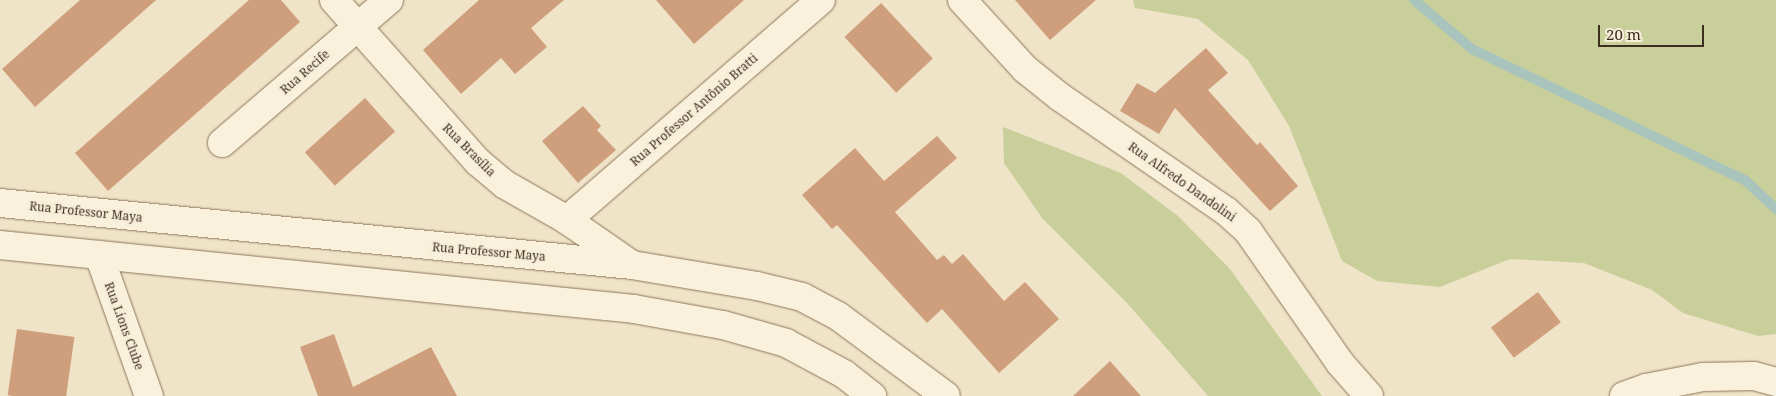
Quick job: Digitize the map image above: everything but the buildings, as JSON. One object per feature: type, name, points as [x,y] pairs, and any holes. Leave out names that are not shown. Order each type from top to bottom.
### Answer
[{"type":"main road","name":"Rua Brasília","points":[[334,0],[478,162],[504,184],[567,220],[632,265]]},
{"type":"main road","name":"Rua Recife","points":[[222,143],[389,0]]},
{"type":"main road","name":"Rua Professor Antônio Bratti","points":[[567,220],[821,0]]},
{"type":"main road","name":"Rua Alfredo Dandolini","points":[[962,0],[1025,69],[1060,97],[1226,211],[1248,231],[1340,363],[1369,396]]},
{"type":"main road","name":"Rua Professor Maya","points":[[0,203],[377,242],[632,265],[716,278],[802,297],[869,336],[946,396]]},
{"type":"main road","points":[[99,255],[102,213]]},
{"type":"main road","points":[[374,284],[377,242]]},
{"type":"main road","points":[[0,245],[634,309],[723,325],[786,344],[816,357],[872,396]]},
{"type":"main road","name":"Rua Lions Clube","points":[[99,255],[149,396]]},
{"type":"main road","points":[[632,265],[634,309]]},
{"type":"main road","points":[[1624,396],[1646,388],[1703,377],[1754,376],[1776,382]]},
{"type":"green space","points":[[1133,0],[1776,0],[1776,334],[1758,336],[1683,313],[1652,290],[1584,263],[1510,259],[1440,287],[1377,281],[1342,261],[1289,126],[1248,60],[1198,19],[1135,8]]},
{"type":"green space","points":[[1003,127],[1121,173],[1178,216],[1230,269],[1322,396],[1208,396],[1127,303],[1042,218],[1004,163]]},
{"type":"waterway","points":[[1414,0],[1472,49],[1746,181],[1776,209]]}]
